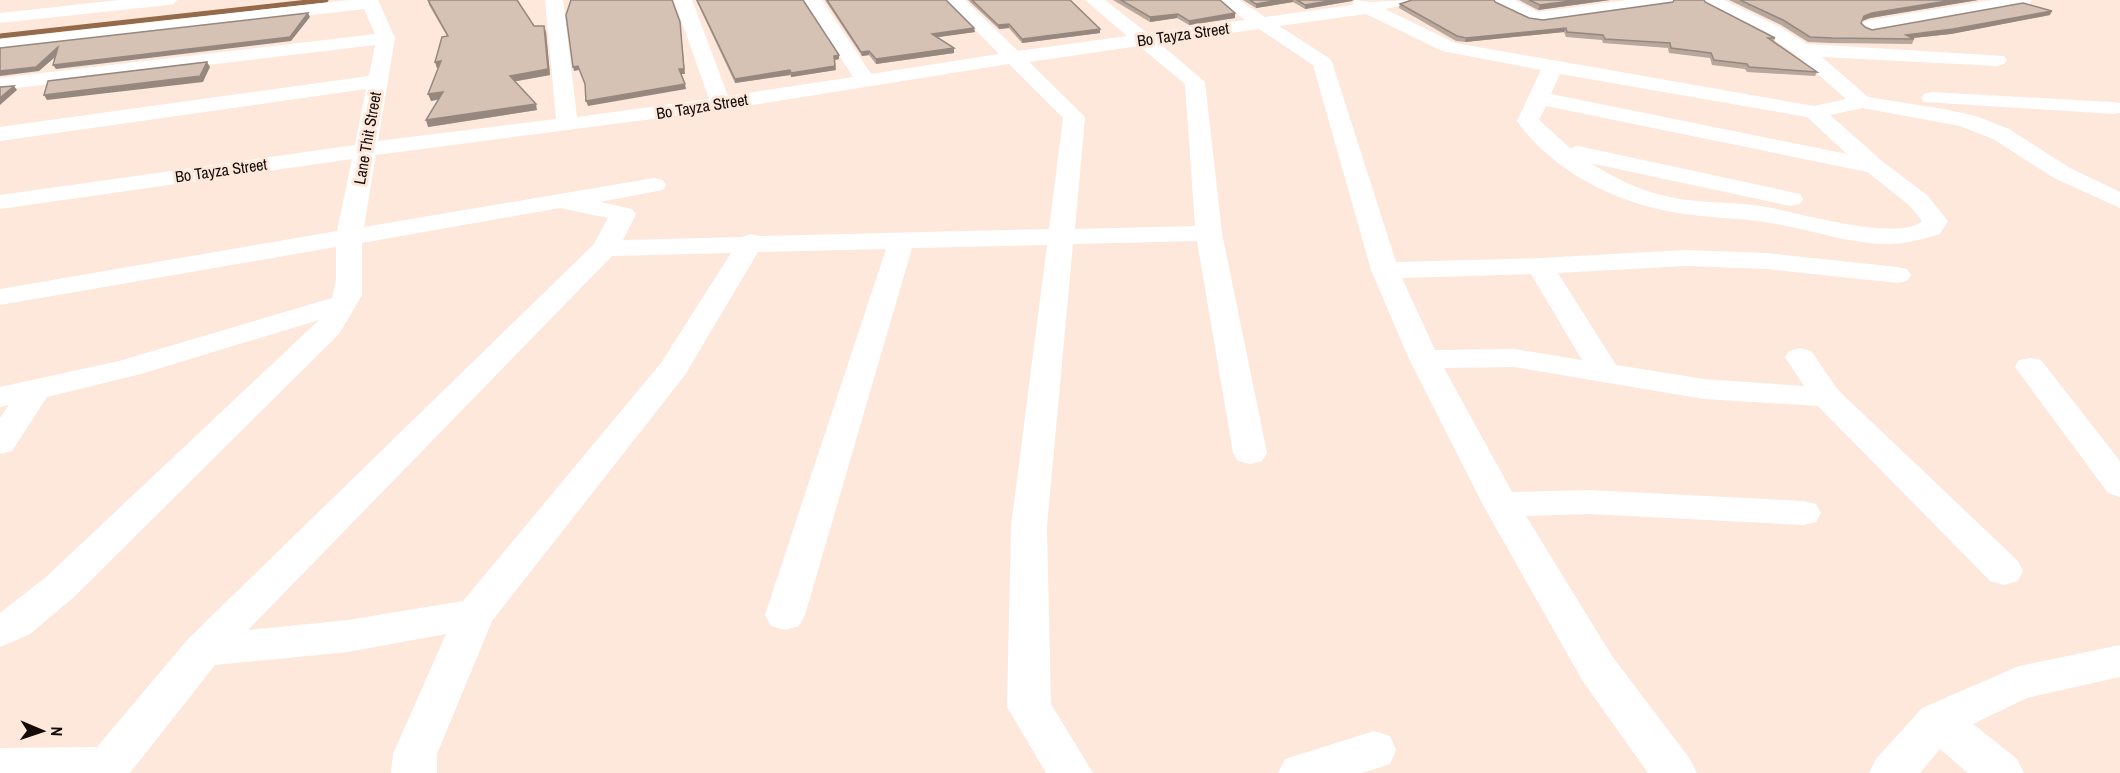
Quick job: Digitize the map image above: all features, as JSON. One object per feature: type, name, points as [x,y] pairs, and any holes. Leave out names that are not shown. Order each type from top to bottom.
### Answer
[{"type":"street","points":[[0,18],[69,6],[168,0]]},
{"type":"street","points":[[554,0],[567,124]]},
{"type":"street","points":[[683,0],[721,104]]},
{"type":"street","points":[[813,0],[866,81]]},
{"type":"street","points":[[956,0],[1074,117],[1029,526],[1029,707],[1070,773]]},
{"type":"street","points":[[1094,0],[1195,82],[1209,233],[1250,453]]},
{"type":"street","points":[[1227,0],[1322,62],[1385,270],[1424,359],[1501,505],[1597,668],[1674,773]]},
{"type":"street","name":"Bo Tayza Street","points":[[0,202],[365,150],[721,104],[1013,58],[1264,23],[1360,4],[1404,0]]},
{"type":"street","points":[[1501,0],[1535,17],[1542,17],[1665,0]]},
{"type":"street","points":[[1710,0],[1773,31],[1802,50],[1856,98],[1944,114],[1968,121],[2001,135],[2062,173],[2120,201]]},
{"type":"street","points":[[1870,26],[2023,0]]},
{"type":"street","points":[[0,45],[369,2],[386,38],[0,84]]},
{"type":"street","points":[[1360,4],[1449,47],[1553,66],[1818,102],[1856,98],[2113,108]]},
{"type":"street","points":[[1903,4],[1935,15]]},
{"type":"street","points":[[10,114],[71,37]]},
{"type":"street","name":"Lane Thit Street","points":[[347,292],[349,237],[386,38]]},
{"type":"street","points":[[1802,50],[1997,60]]},
{"type":"street","points":[[1553,66],[1528,122],[1539,136],[1554,148],[1931,229],[1935,221],[1918,200],[1874,166],[1818,102]]},
{"type":"street","points":[[0,134],[378,81]]},
{"type":"street","points":[[1538,98],[1874,166]]},
{"type":"street","points":[[0,297],[654,184]]},
{"type":"street","points":[[0,768],[105,770],[203,650],[606,248],[623,214],[560,201]]},
{"type":"street","points":[[606,248],[1209,233]]},
{"type":"street","points":[[785,615],[902,239]]},
{"type":"street","points":[[414,773],[415,754],[475,614],[674,368],[751,243]]},
{"type":"street","points":[[1385,270],[1540,266],[1686,258],[1767,261],[1897,275]]},
{"type":"street","points":[[1540,266],[1605,372]]},
{"type":"street","points":[[0,397],[34,391],[141,364],[347,292]]},
{"type":"street","points":[[0,631],[16,623],[60,587],[329,328],[347,292]]},
{"type":"street","points":[[1800,357],[1827,397],[2004,571]]},
{"type":"street","points":[[1424,359],[1514,358],[1704,389],[1827,397]]},
{"type":"street","points":[[2030,368],[2120,485]]},
{"type":"street","points":[[0,442],[34,391]]},
{"type":"street","points":[[1501,505],[1589,502],[1803,513]]},
{"type":"street","points":[[203,650],[348,636],[475,614]]},
{"type":"street","points":[[1892,773],[1937,721],[2019,683],[2120,661]]},
{"type":"street","points":[[1937,721],[2001,773]]},
{"type":"street","points":[[1301,773],[1374,750]]},
{"type":"building","points":[[428,0],[517,0],[534,26],[544,26],[548,69],[510,76],[536,104],[426,120],[443,92],[428,94],[441,61],[435,62],[442,37],[448,36]]},
{"type":"building","points":[[571,0],[672,0],[680,22],[684,69],[679,69],[685,84],[586,101],[585,84],[578,66],[573,67],[566,15]]},
{"type":"building","points":[[697,0],[803,0],[839,55],[834,56],[835,66],[791,73],[790,70],[735,79]]},
{"type":"building","points":[[827,0],[946,0],[974,28],[932,34],[954,48],[876,59],[869,51],[861,52]]},
{"type":"building","points":[[972,0],[1070,0],[1100,29],[1022,39],[1009,24],[998,25]]},
{"type":"building","points":[[1121,0],[1220,0],[1235,13],[1189,21],[1178,14],[1150,17]]},
{"type":"building","points":[[1250,0],[1280,0],[1256,4]]},
{"type":"building","points":[[1297,0],[1334,0],[1305,5]]},
{"type":"building","points":[[1412,0],[1494,0],[1529,18],[1543,20],[1673,2],[1674,0],[1704,0],[1775,38],[1768,38],[1817,72],[1749,67],[1747,64],[1714,60],[1711,53],[1671,48],[1670,43],[1605,39],[1603,35],[1567,32],[1566,28],[1466,38],[1457,36],[1400,4]]},
{"type":"building","points":[[1529,0],[1578,0],[1540,5]]},
{"type":"building","points":[[1740,0],[1953,0],[1864,16],[1861,23],[1872,30],[2023,3],[2052,11],[1906,35],[1914,39],[1832,38],[1810,37],[1783,20]]},
{"type":"building","points":[[308,13],[290,37],[53,65],[58,47],[36,67],[0,71],[0,48]]},
{"type":"building","points":[[207,62],[200,76],[44,95],[48,81]]},
{"type":"building","points":[[14,86],[0,98],[0,87]]},
{"type":"waterway","points":[[0,36],[326,0]]}]
